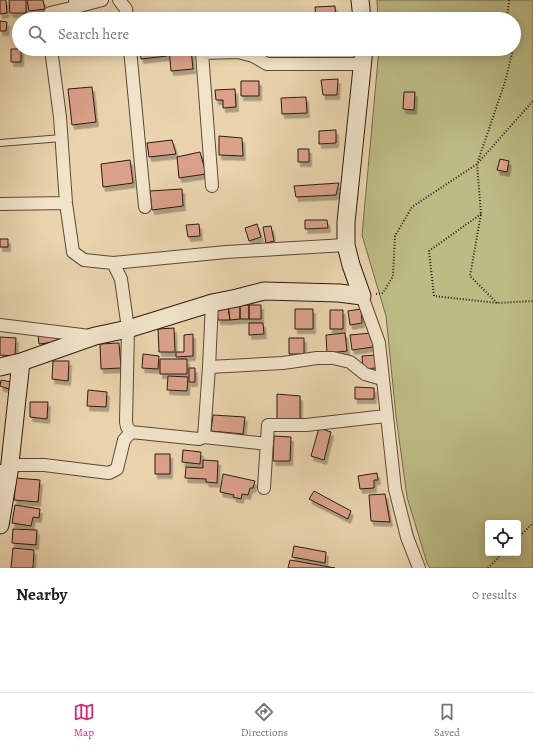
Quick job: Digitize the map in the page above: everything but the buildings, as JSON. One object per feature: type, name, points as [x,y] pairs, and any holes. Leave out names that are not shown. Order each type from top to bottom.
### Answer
[{"type":"street","points":[[52,12],[75,3],[102,0]]},
{"type":"street","points":[[120,0],[126,12]]},
{"type":"street","points":[[360,0],[361,12]]},
{"type":"street","points":[[52,56],[62,138],[66,203],[73,252],[84,260],[113,263],[226,252],[346,245]]},
{"type":"street","points":[[131,56],[145,207]]},
{"type":"street","points":[[201,56],[212,186]]},
{"type":"street","points":[[253,56],[267,64],[364,57],[346,222],[346,245],[351,265],[378,343],[395,489],[407,537],[419,568]]},
{"type":"street","points":[[0,204],[66,203]]},
{"type":"street","points":[[113,263],[121,279],[128,329],[126,422],[127,427],[131,432],[199,439],[204,437],[267,444]]},
{"type":"street","points":[[0,367],[21,362],[95,336],[128,329],[212,303],[237,298],[264,290],[339,293],[362,296]]},
{"type":"street","points":[[204,437],[212,303]]},
{"type":"street","points":[[0,325],[95,336]]},
{"type":"street","points":[[209,367],[283,363],[317,358],[333,358],[350,362],[365,374],[382,379]]},
{"type":"street","points":[[0,525],[4,472],[21,362]]},
{"type":"street","points":[[264,488],[268,425],[306,425],[386,416]]},
{"type":"street","points":[[4,472],[15,465],[44,465],[109,473],[117,469],[124,440],[131,432]]},
{"type":"lane","points":[[0,143],[62,138]]},
{"type":"path","points":[[508,12],[510,0]]},
{"type":"path","points":[[497,303],[470,276],[481,214],[477,164],[505,82],[511,56]]},
{"type":"path","points":[[362,296],[382,293],[393,276],[395,236],[412,207],[477,164],[533,101]]},
{"type":"path","points":[[481,214],[429,251],[434,296],[497,303],[533,300]]},
{"type":"path","points":[[521,535],[533,523]]},
{"type":"path","points":[[488,568],[500,556]]},
{"type":"shaded area","points":[[377,0],[533,0],[533,568],[430,568],[427,563],[407,497],[396,416],[386,316],[362,235],[378,56],[521,56],[521,12],[378,12]]}]
